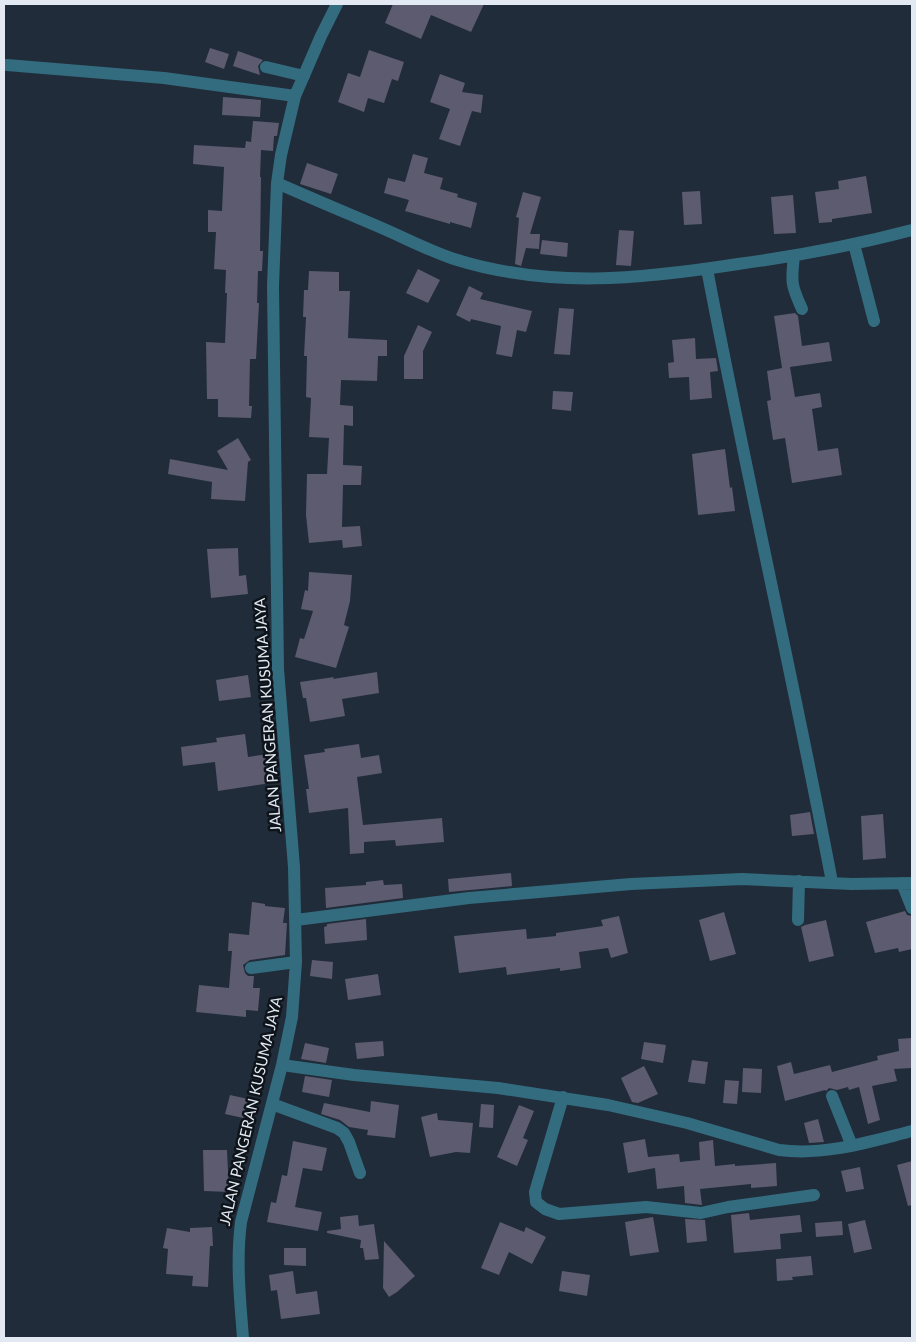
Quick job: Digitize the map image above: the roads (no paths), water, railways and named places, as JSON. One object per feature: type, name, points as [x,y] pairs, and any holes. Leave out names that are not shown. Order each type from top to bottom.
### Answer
[{"type":"street","name":"JALAN PANGERAN KUSUMA JAYA","points":[[243,1338],[237,1269],[238,1243],[241,1222],[282,1065],[292,1017],[296,962],[294,866],[278,669],[273,286],[277,183],[285,136],[295,96],[337,4]]},
{"type":"street","points":[[7,65],[164,78],[295,96]]},
{"type":"street","points":[[266,67],[304,76]]},
{"type":"street","points":[[277,183],[454,258],[486,267],[538,276],[577,279],[609,279],[706,269],[794,256],[912,230]]},
{"type":"street","points":[[854,244],[874,321]]},
{"type":"street","points":[[794,256],[791,281],[802,309]]},
{"type":"street","points":[[706,269],[781,636],[802,726],[832,882]]},
{"type":"street","points":[[296,920],[469,898],[631,884],[742,879],[907,883],[912,908]]},
{"type":"street","points":[[798,920],[799,881]]},
{"type":"street","points":[[251,968],[296,962]]},
{"type":"street","points":[[282,1065],[354,1076],[498,1088],[563,1098],[654,1114],[779,1150],[811,1152],[852,1146],[912,1131]]},
{"type":"street","points":[[832,1096],[852,1146]]},
{"type":"street","points":[[563,1098],[535,1192],[536,1202],[545,1209],[559,1214],[646,1207],[701,1213],[728,1207],[814,1195]]},
{"type":"street","points":[[272,1104],[337,1128],[344,1133],[360,1173]]}]
